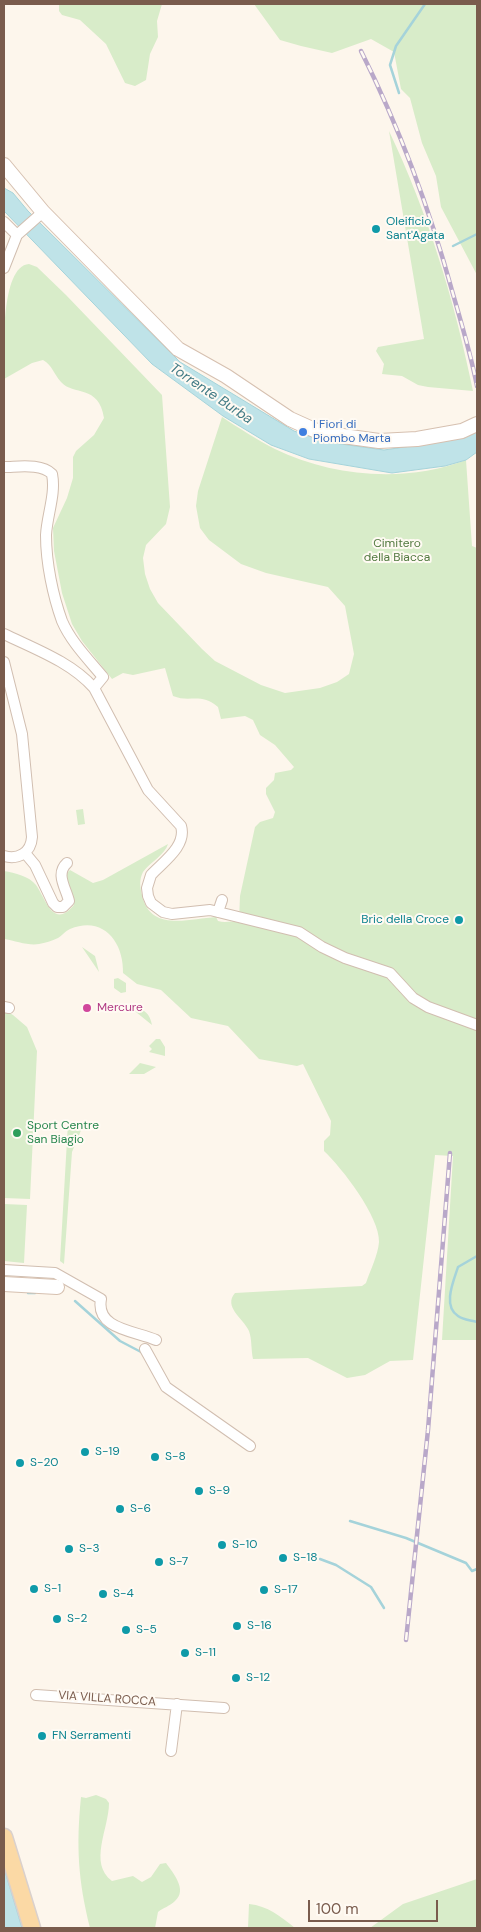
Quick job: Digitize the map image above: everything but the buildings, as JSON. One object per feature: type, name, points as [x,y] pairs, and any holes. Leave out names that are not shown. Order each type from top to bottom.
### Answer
[{"type":"main road","points":[[4,165],[41,214],[178,349],[226,376],[283,414],[310,429],[321,433],[379,441],[426,437],[462,431],[477,424]]},
{"type":"main road","points":[[4,1284],[58,1287]]},
{"type":"main road","points":[[4,1837],[32,1928]]},
{"type":"street","points":[[4,268],[19,233],[41,214]]},
{"type":"street","points":[[4,222],[19,233]]},
{"type":"street","points":[[4,467],[40,468],[52,474],[52,503],[46,533],[49,569],[63,622],[78,647],[103,677],[94,688]]},
{"type":"street","points":[[4,634],[72,668],[94,688],[148,790],[181,826],[183,834],[179,845],[151,875],[148,881],[148,896],[152,903],[163,912],[172,914],[218,912],[299,932],[322,947],[345,958],[390,973],[413,998],[428,1007],[477,1025]]},
{"type":"street","points":[[4,662],[22,734],[32,837],[31,845],[25,853],[13,858],[4,856]]},
{"type":"street","points":[[25,853],[35,865],[53,904],[57,907],[64,907],[69,901],[61,879],[62,869],[67,863]]},
{"type":"street","points":[[218,912],[222,900]]},
{"type":"street","points":[[4,1270],[55,1272],[101,1299],[100,1310],[104,1316],[122,1330],[156,1340]]},
{"type":"street","points":[[144,1349],[166,1387],[250,1446]]},
{"type":"street","name":"VIA VILLA ROCCA","points":[[36,1695],[224,1708]]},
{"type":"street","points":[[171,1751],[177,1704]]},
{"type":"green space","points":[[59,4],[162,4],[157,21],[158,37],[150,54],[146,80],[135,86],[125,83],[106,44],[80,20],[62,15],[59,11]]},
{"type":"green space","points":[[254,4],[477,4],[477,275],[441,207],[436,176],[422,143],[410,98],[401,89],[394,52],[371,39],[332,53],[280,40]]},
{"type":"green space","points":[[389,131],[416,194],[439,258],[458,324],[473,391],[428,387],[418,385],[402,376],[382,374],[384,364],[376,351],[378,347],[424,339]]},
{"type":"green space","name":"Cimitero della Biacca","points":[[29,264],[37,267],[66,295],[162,395],[170,507],[166,524],[146,545],[143,558],[145,574],[150,589],[158,603],[215,661],[261,685],[285,693],[320,688],[337,682],[349,674],[354,654],[345,606],[328,587],[266,573],[241,564],[209,540],[200,528],[196,506],[198,491],[222,417],[275,449],[320,466],[345,471],[369,474],[419,472],[466,460],[472,546],[477,548],[477,1340],[442,1340],[453,1156],[435,1155],[413,1360],[390,1361],[365,1375],[347,1378],[308,1358],[253,1359],[249,1331],[235,1312],[231,1303],[235,1293],[362,1286],[366,1283],[376,1258],[379,1242],[378,1232],[367,1207],[350,1181],[324,1151],[324,1141],[330,1135],[331,1121],[303,1064],[297,1066],[259,1059],[228,1026],[191,1018],[161,990],[137,984],[123,973],[120,951],[109,934],[102,929],[82,926],[68,930],[53,940],[35,944],[5,939],[4,871],[30,879],[36,885],[51,910],[61,914],[67,912],[74,905],[67,882],[67,873],[70,870],[93,883],[103,880],[168,844],[164,852],[143,872],[140,886],[146,907],[162,919],[172,921],[216,917],[221,922],[239,921],[240,896],[255,827],[260,822],[273,818],[275,812],[266,794],[266,788],[274,780],[275,773],[291,770],[294,767],[275,745],[260,735],[253,720],[245,716],[221,719],[218,707],[206,700],[185,699],[173,696],[165,668],[133,675],[123,673],[112,679],[82,641],[72,624],[62,593],[54,551],[53,528],[67,498],[73,478],[73,457],[76,451],[94,435],[104,418],[97,400],[85,392],[66,386],[43,360],[32,363],[4,379],[4,332],[8,294],[13,279],[20,268]]},
{"type":"green space","points":[[83,809],[85,824],[78,825],[76,810]]},
{"type":"green space","points":[[82,947],[95,956],[99,972]]},
{"type":"green space","points":[[118,978],[126,983],[126,992],[121,993],[114,988],[114,979]]},
{"type":"green space","points":[[131,1008],[145,1012],[150,1017],[152,1025]]},
{"type":"green space","name":"Sport Centre San Biagio","points":[[4,1010],[27,1027],[37,1051],[30,1199],[4,1198]]},
{"type":"green space","points":[[156,1039],[160,1039],[165,1047],[165,1056],[149,1052],[152,1049],[149,1046]]},
{"type":"green space","points":[[140,1063],[156,1067],[144,1074],[129,1074]]},
{"type":"green space","points":[[68,1123],[77,1124],[82,1128],[72,1152],[64,1264],[60,1261]]},
{"type":"green space","points":[[4,1204],[27,1205],[24,1263],[4,1261]]},
{"type":"green space","points":[[96,1795],[106,1799],[109,1803],[101,1855],[101,1865],[105,1874],[112,1881],[133,1876],[142,1882],[151,1877],[160,1864],[166,1863],[178,1882],[180,1887],[179,1897],[158,1912],[155,1928],[90,1928],[83,1894],[78,1847],[81,1797],[86,1798]]},
{"type":"green space","points":[[477,1879],[477,1928],[370,1928],[403,1904]]},
{"type":"green space","points":[[249,1904],[268,1909],[295,1928],[248,1928]]},
{"type":"water","name":"Torrente Burba","points":[[4,188],[13,193],[28,211],[180,362],[294,431],[327,442],[384,450],[451,440],[477,431],[477,452],[466,460],[445,466],[392,473],[309,459],[271,445],[223,416],[152,364],[4,211]]},
{"type":"water","points":[[4,1868],[22,1928],[4,1928]]},
{"type":"waterway","points":[[399,93],[390,65],[396,46],[425,4]]},
{"type":"waterway","points":[[453,246],[477,234]]},
{"type":"waterway","points":[[477,1256],[458,1267],[450,1300],[453,1312],[465,1319],[477,1322]]},
{"type":"waterway","points":[[28,1293],[35,1293]]},
{"type":"waterway","points":[[75,1301],[120,1341],[141,1352]]},
{"type":"waterway","points":[[350,1521],[406,1538],[466,1563],[472,1571],[477,1569]]},
{"type":"waterway","points":[[320,1559],[336,1565],[371,1587],[384,1608]]},
{"type":"railway","points":[[361,51],[389,110],[424,201],[460,317],[477,386]]},
{"type":"railway","points":[[406,1640],[428,1430],[450,1153]]},
{"type":"place","name":"Oleificio Sant'Agata","points":[[376,229]]},
{"type":"place","name":"I Fiori di Piombo Marta","points":[[303,432]]},
{"type":"place","name":"Bric della Croce","points":[[459,920]]},
{"type":"place","name":"Mercure","points":[[87,1008]]},
{"type":"place","name":"Sport Centre San Biagio","points":[[17,1133]]},
{"type":"place","name":"S-19","points":[[85,1452]]},
{"type":"place","name":"S-8","points":[[155,1457]]},
{"type":"place","name":"S-20","points":[[20,1463]]},
{"type":"place","name":"S-9","points":[[199,1491]]},
{"type":"place","name":"S-6","points":[[120,1509]]},
{"type":"place","name":"S-10","points":[[222,1545]]},
{"type":"place","name":"S-3","points":[[69,1549]]},
{"type":"place","name":"S-18","points":[[283,1558]]},
{"type":"place","name":"S-7","points":[[159,1562]]},
{"type":"place","name":"S-1","points":[[34,1589]]},
{"type":"place","name":"S-17","points":[[264,1590]]},
{"type":"place","name":"S-4","points":[[103,1594]]},
{"type":"place","name":"S-2","points":[[57,1619]]},
{"type":"place","name":"S-16","points":[[237,1626]]},
{"type":"place","name":"S-5","points":[[126,1630]]},
{"type":"place","name":"S-11","points":[[185,1653]]},
{"type":"place","name":"S-12","points":[[236,1678]]},
{"type":"place","name":"FN Serramenti","points":[[42,1736]]}]
